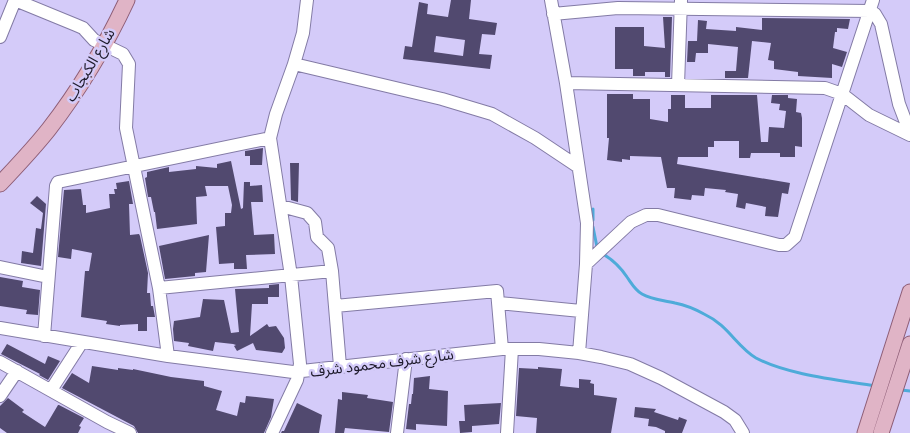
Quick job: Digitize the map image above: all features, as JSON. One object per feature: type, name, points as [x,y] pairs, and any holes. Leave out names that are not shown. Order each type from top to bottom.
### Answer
[{"type":"main road","name":"شارع الكبجاب","points":[[0,184],[32,149],[79,87],[128,0]]},
{"type":"main road","points":[[881,433],[881,410],[887,364],[910,292]]},
{"type":"main road","points":[[865,433],[881,410],[902,368],[910,344]]},
{"type":"street","points":[[0,37],[15,0],[76,25],[94,40],[123,54],[129,64],[126,122],[159,288],[168,356]]},
{"type":"street","points":[[272,433],[300,372],[300,359],[291,276],[281,206],[270,149],[270,138],[303,33],[307,0]]},
{"type":"street","points":[[551,0],[566,83],[577,166],[587,222],[586,264],[579,354]]},
{"type":"street","points":[[553,14],[681,4],[871,6]]},
{"type":"street","points":[[678,86],[681,4]]},
{"type":"street","points":[[586,264],[631,222],[646,215],[658,215],[779,246],[791,242],[795,238],[871,6]]},
{"type":"street","points":[[871,6],[881,24],[899,104],[910,134]]},
{"type":"street","points":[[294,64],[442,99],[492,114],[535,138],[577,166]]},
{"type":"street","points":[[566,83],[825,88],[842,94],[869,115],[910,134]]},
{"type":"street","points":[[44,336],[56,184],[60,180],[270,138]]},
{"type":"street","points":[[281,206],[307,213],[314,222],[318,237],[328,248],[332,271],[340,366]]},
{"type":"street","points":[[0,267],[48,277]]},
{"type":"street","points":[[159,288],[332,271]]},
{"type":"street","points":[[335,306],[497,290],[507,349],[507,433]]},
{"type":"street","points":[[499,303],[581,311]]},
{"type":"street","name":"شارع شرف محمود شرف","points":[[0,328],[168,356],[300,372],[340,366],[507,349],[539,349],[601,357],[630,364],[661,378],[736,420],[743,433]]},
{"type":"street","points":[[51,390],[82,342]]},
{"type":"street","points":[[398,433],[406,359]]},
{"type":"street","points":[[0,362],[51,390],[104,427],[130,433]]},
{"type":"street","points":[[0,396],[18,372]]},
{"type":"building","points":[[451,0],[471,0],[469,19],[497,23],[495,35],[482,34],[479,54],[492,55],[490,69],[403,59],[405,46],[412,47],[419,2],[428,4],[427,14],[448,17]],"holes":[[[436,36],[465,40],[463,56],[434,52]]]},
{"type":"building","points":[[663,17],[672,17],[670,77],[665,77],[665,72],[645,72],[645,76],[633,76],[633,69],[615,69],[615,27],[644,27],[644,46],[665,48]]},
{"type":"building","points":[[762,18],[850,19],[848,29],[837,28],[837,32],[835,32],[833,48],[847,52],[842,67],[832,64],[832,78],[798,76],[798,72],[774,69],[774,61],[768,60],[771,43],[752,41],[748,78],[725,78],[725,71],[736,71],[738,47],[708,44],[708,53],[696,53],[695,62],[687,62],[688,41],[697,41],[698,20],[707,21],[706,29],[736,31],[736,27],[762,30]]},
{"type":"building","points":[[607,94],[633,94],[633,99],[650,99],[650,119],[668,122],[668,109],[671,109],[671,95],[685,95],[685,108],[711,108],[711,95],[757,95],[761,142],[768,142],[769,127],[784,128],[786,111],[779,110],[780,104],[771,103],[772,95],[788,95],[788,98],[797,99],[796,112],[801,113],[802,118],[802,147],[795,146],[795,157],[780,157],[780,153],[751,153],[750,158],[739,158],[739,141],[714,141],[714,147],[708,147],[708,157],[678,157],[677,164],[790,183],[788,194],[782,193],[778,217],[765,216],[766,207],[746,203],[745,209],[736,207],[738,194],[725,192],[726,190],[705,188],[704,196],[692,195],[691,200],[674,198],[675,188],[667,188],[661,157],[630,156],[630,160],[622,159],[622,162],[607,160],[609,138],[607,138]]},
{"type":"building","points":[[263,148],[262,165],[250,165],[250,156],[245,156],[245,151]]},
{"type":"building","points":[[231,161],[241,209],[243,208],[244,182],[250,182],[250,186],[262,185],[263,202],[251,202],[254,235],[274,234],[275,254],[246,255],[247,269],[234,269],[234,263],[219,264],[216,227],[225,226],[225,213],[231,213],[232,205],[228,186],[205,186],[207,196],[196,197],[197,224],[157,229],[155,212],[151,197],[148,197],[145,178],[147,177],[147,172],[169,167],[169,172],[196,169],[196,166],[217,168],[217,164]]},
{"type":"building","points":[[290,163],[299,163],[298,202],[291,200]]},
{"type":"building","points":[[129,181],[133,204],[129,204],[130,235],[139,234],[140,236],[148,273],[147,293],[150,293],[151,306],[153,306],[155,317],[147,317],[147,331],[138,331],[138,324],[120,326],[106,324],[107,321],[81,317],[85,271],[89,271],[92,253],[72,249],[71,259],[58,257],[64,190],[81,189],[83,205],[86,205],[86,213],[110,208],[109,194],[115,194],[114,189],[117,189],[116,183]]},
{"type":"building","points":[[37,196],[46,204],[41,266],[21,263],[22,251],[33,253],[36,228],[41,229],[43,213],[30,203]]},
{"type":"building","points":[[209,235],[206,272],[195,273],[195,276],[165,279],[159,246]]},
{"type":"building","points":[[0,277],[23,281],[22,287],[40,290],[38,315],[26,314],[27,310],[0,306]]},
{"type":"building","points":[[279,284],[279,297],[268,297],[268,304],[252,304],[250,336],[267,324],[269,327],[276,326],[284,338],[285,348],[282,353],[256,350],[253,343],[237,351],[234,346],[236,345],[215,342],[213,351],[188,346],[189,343],[174,341],[174,321],[200,317],[203,299],[224,300],[231,333],[239,332],[235,289],[269,288],[269,285]]},
{"type":"building","points":[[7,344],[45,364],[48,356],[60,361],[48,380],[1,354]]},
{"type":"building","points":[[92,366],[118,370],[118,368],[133,369],[171,377],[204,381],[204,386],[222,391],[216,410],[237,416],[240,402],[245,403],[246,396],[274,399],[271,417],[264,433],[138,433],[134,426],[62,388],[72,373],[89,383]]},
{"type":"building","points":[[538,367],[562,369],[560,386],[579,388],[579,379],[591,380],[590,383],[594,384],[594,395],[617,398],[611,433],[536,433],[537,418],[516,416],[519,368],[538,369]]},
{"type":"building","points":[[430,376],[429,389],[448,391],[447,426],[416,424],[416,430],[406,429],[414,378]]},
{"type":"building","points":[[342,392],[368,395],[367,398],[393,402],[389,432],[345,428],[344,433],[335,433],[338,399],[342,400]]},
{"type":"building","points":[[8,398],[24,410],[22,412],[45,427],[58,405],[84,418],[79,426],[81,427],[78,433],[7,433],[0,428],[0,406]]},
{"type":"building","points":[[297,403],[322,415],[319,433],[281,433],[284,431]]},
{"type":"building","points":[[501,403],[499,424],[472,426],[472,432],[460,433],[459,421],[465,421],[464,405]]},
{"type":"building","points":[[635,407],[656,409],[654,412],[678,420],[679,417],[687,420],[682,433],[665,433],[665,431],[656,427],[648,426],[649,419],[634,417]]},
{"type":"waterway","points":[[593,209],[593,220]]},
{"type":"waterway","points":[[593,227],[597,247]]},
{"type":"waterway","points":[[603,254],[619,267],[640,292],[650,298],[697,310],[720,324],[743,348],[756,358],[798,373],[875,386]]},
{"type":"waterway","points":[[901,390],[910,391]]}]
